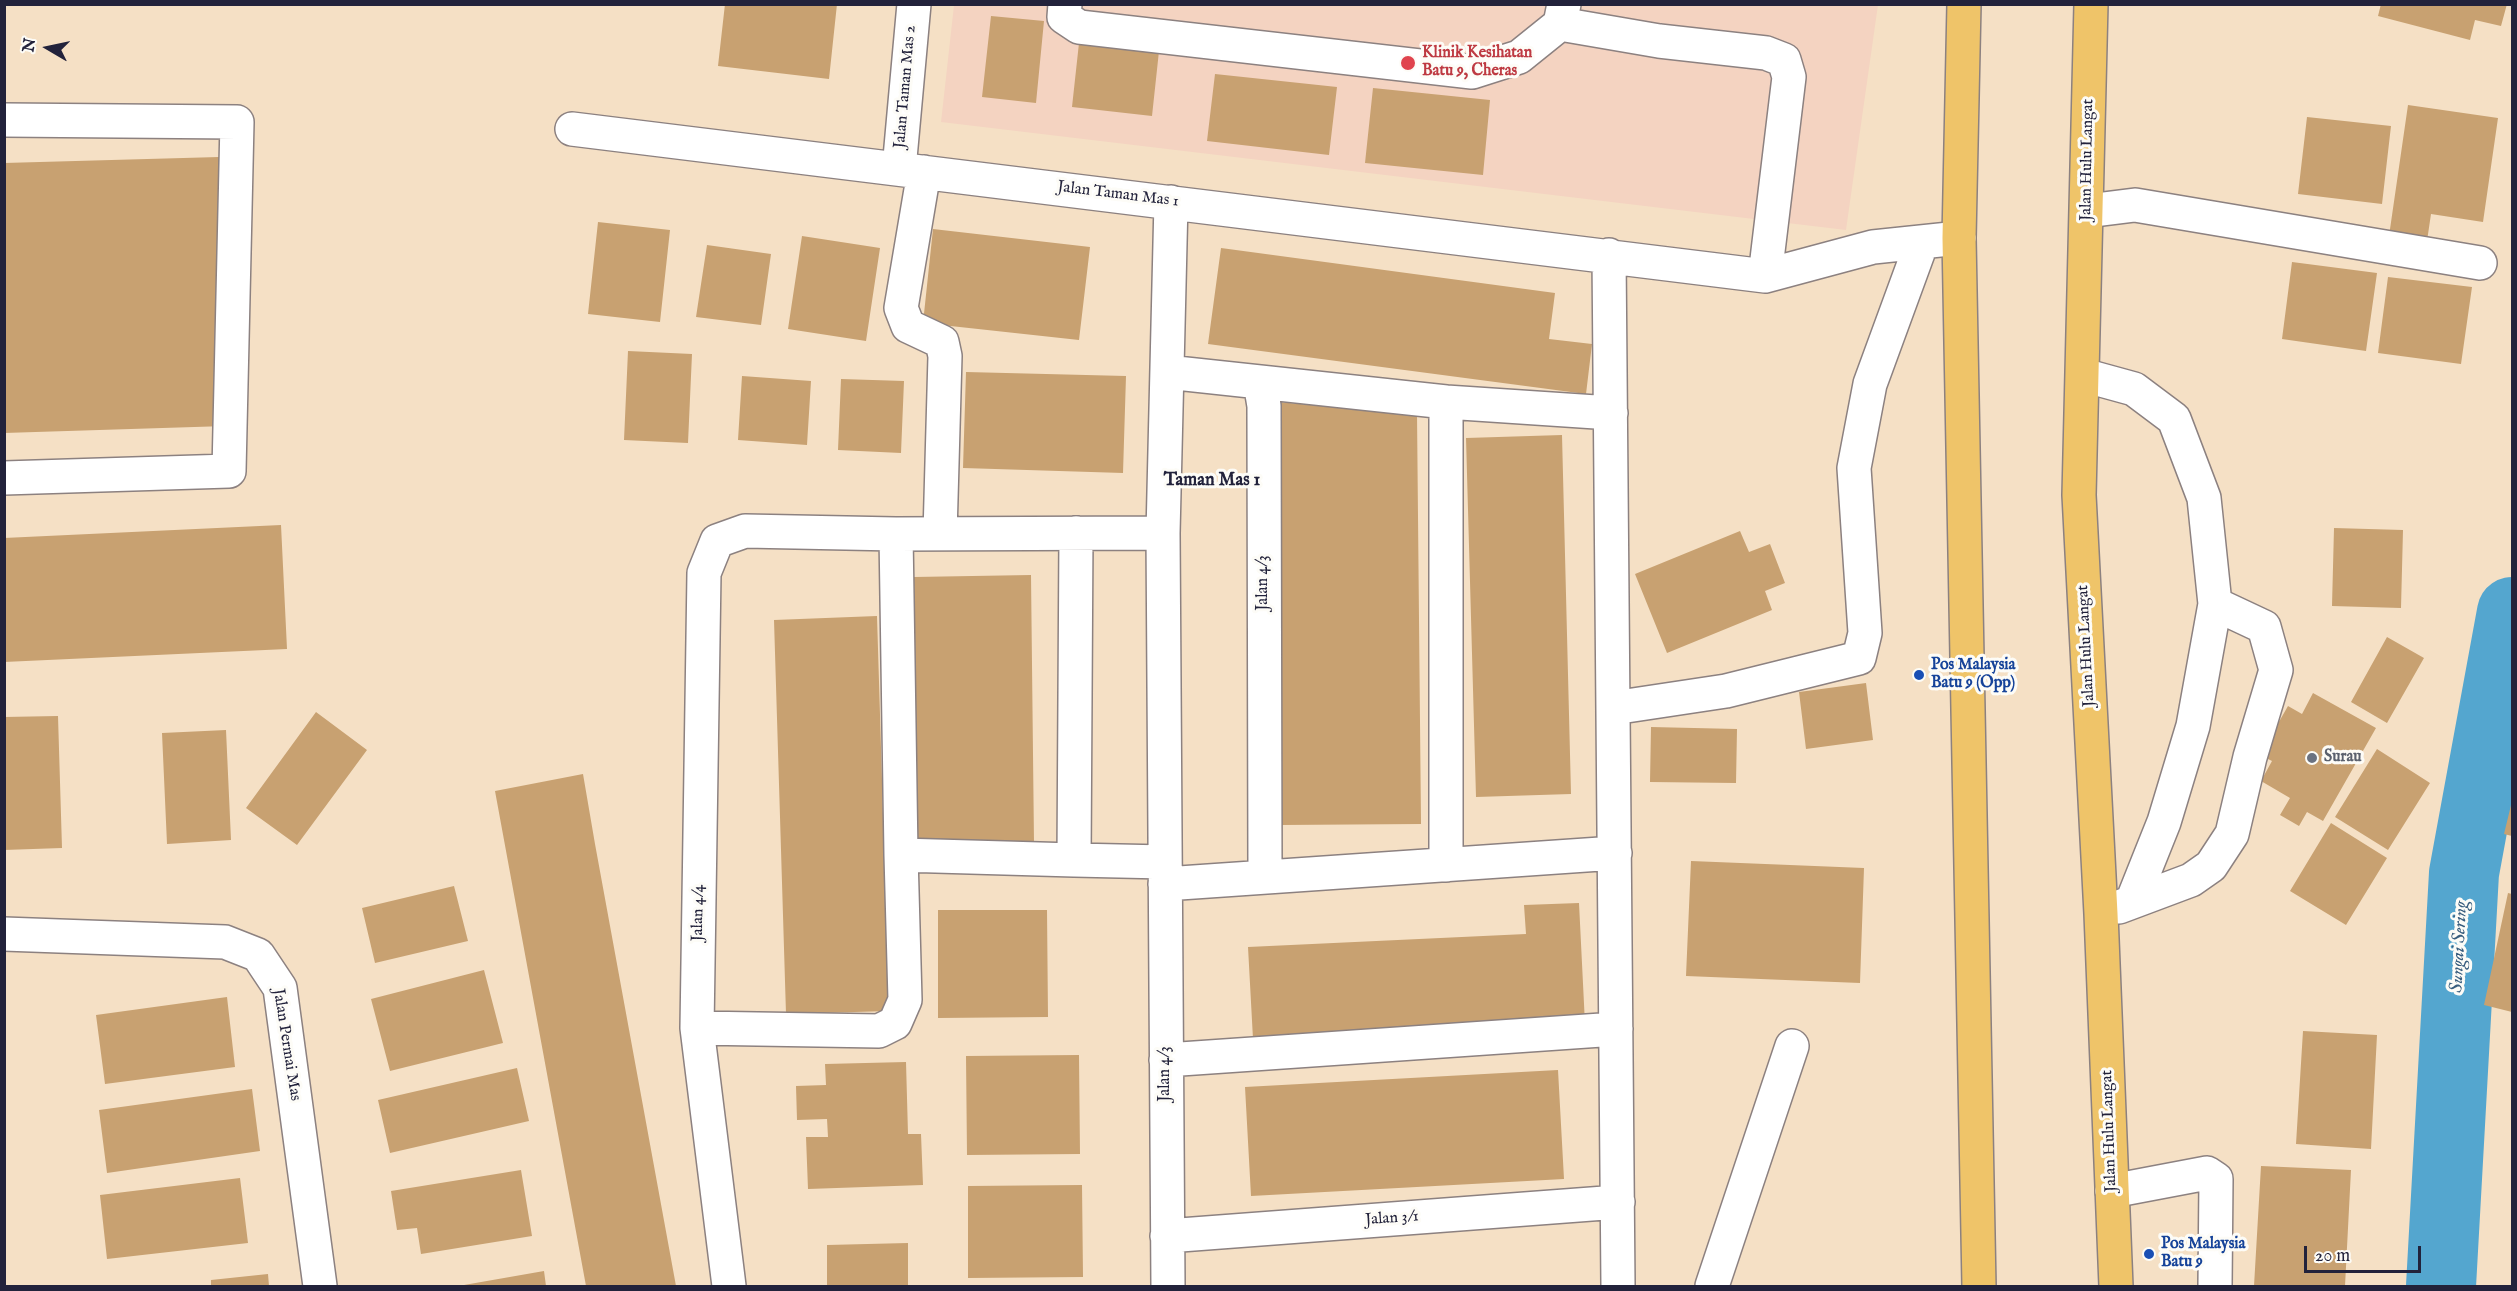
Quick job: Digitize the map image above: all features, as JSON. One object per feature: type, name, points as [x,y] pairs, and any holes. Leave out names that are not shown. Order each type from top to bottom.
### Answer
[{"type":"main road","points":[[1964,4],[1959,238],[1979,1287]]},
{"type":"main road","name":"Jalan Hulu Langat","points":[[2091,4],[2079,495],[2101,914],[2116,1287]]},
{"type":"street","name":"Jalan Taman Mas 2","points":[[914,4],[911,170],[901,308],[908,326],[942,342],[945,356],[940,534]]},
{"type":"street","points":[[1065,4],[1064,17],[1079,27],[1472,72],[1519,57],[1562,14],[1659,41],[1766,53],[1784,60],[1789,77],[1765,276],[1873,247],[1959,238]]},
{"type":"street","points":[[4,120],[237,122],[229,471],[4,478]]},
{"type":"street","name":"Jalan Taman Mas 1","points":[[572,129],[1765,276]]},
{"type":"street","name":"Jalan 4/3","points":[[1168,1287],[1163,533],[1171,202]]},
{"type":"street","points":[[2087,211],[2135,205],[2480,263]]},
{"type":"street","points":[[1613,708],[1726,691],[1859,658],[1865,633],[1854,468],[1870,384],[1922,242]]},
{"type":"street","points":[[1609,255],[1618,1287]]},
{"type":"street","points":[[1167,372],[1446,402],[1611,413]]},
{"type":"street","points":[[2082,375],[2134,389],[2174,419],[2204,498],[2215,604],[2193,726],[2164,822],[2132,902]]},
{"type":"street","name":"Jalan 4/3","points":[[1260,382],[1264,406],[1264,877]]},
{"type":"street","points":[[1446,402],[1446,865]]},
{"type":"street","name":"Jalan 4/4","points":[[729,1287],[697,1028],[704,573],[717,541],[745,531],[896,534]]},
{"type":"street","points":[[1074,860],[1076,533]]},
{"type":"street","points":[[697,1028],[879,1031],[895,1023],[905,1000],[896,534],[1163,533]]},
{"type":"street","points":[[2101,914],[2191,880],[2211,867],[2232,834],[2250,757],[2276,670],[2264,627],[2215,604]]},
{"type":"street","points":[[901,855],[1074,860],[1165,873],[1264,877],[1615,853]]},
{"type":"street","name":"Jalan Permai Mas","points":[[4,934],[225,942],[258,955],[280,988],[320,1287]]},
{"type":"street","points":[[1166,1060],[1616,1029]]},
{"type":"street","points":[[1712,1287],[1792,1046]]},
{"type":"street","points":[[2112,1191],[2207,1173],[2216,1179],[2215,1287]]},
{"type":"street","name":"Jalan 3/1","points":[[1167,1236],[1618,1202]]},
{"type":"shaded area","name":"Klinik Kesihatan Batu 9, Cheras","points":[[954,5],[1878,5],[1846,230],[941,122]]},
{"type":"building","points":[[725,4],[837,4],[829,79],[718,66]]},
{"type":"building","points":[[2381,4],[2507,4],[2501,26],[2475,20],[2470,40],[2378,16]]},
{"type":"building","points":[[991,16],[1044,21],[1036,103],[982,97]]},
{"type":"building","points":[[1079,43],[1159,51],[1152,116],[1072,107]]},
{"type":"building","points":[[1215,74],[1337,87],[1329,155],[1207,141]]},
{"type":"building","points":[[1373,88],[1490,100],[1483,175],[1365,163]]},
{"type":"building","points":[[2408,105],[2498,118],[2483,222],[2431,214],[2427,241],[2389,236]]},
{"type":"building","points":[[2307,117],[2391,126],[2382,204],[2298,194]]},
{"type":"building","points":[[219,157],[226,426],[4,433],[4,163]]},
{"type":"building","points":[[598,222],[670,230],[660,322],[588,314]]},
{"type":"building","points":[[933,229],[1090,247],[1079,340],[923,323]]},
{"type":"building","points":[[802,236],[880,248],[866,341],[788,329]]},
{"type":"building","points":[[707,245],[771,254],[761,325],[696,317]]},
{"type":"building","points":[[1221,248],[1555,293],[1549,339],[1592,344],[1586,394],[1208,344]]},
{"type":"building","points":[[2292,262],[2377,273],[2366,351],[2282,339]]},
{"type":"building","points":[[2388,277],[2472,287],[2461,364],[2378,353]]},
{"type":"building","points":[[628,351],[692,354],[688,443],[624,440]]},
{"type":"building","points":[[966,372],[1126,376],[1123,473],[963,468]]},
{"type":"building","points":[[742,376],[811,381],[807,445],[738,440]]},
{"type":"building","points":[[841,379],[904,381],[901,453],[838,450]]},
{"type":"building","points":[[1277,402],[1417,414],[1421,824],[1281,825]]},
{"type":"building","points":[[1562,435],[1571,794],[1476,797],[1466,438]]},
{"type":"building","points":[[281,525],[287,649],[4,662],[4,538]]},
{"type":"building","points":[[2334,528],[2403,530],[2401,608],[2332,606]]},
{"type":"building","points":[[1740,531],[1749,552],[1770,544],[1785,583],[1765,591],[1772,610],[1667,653],[1635,574]]},
{"type":"building","points":[[1031,575],[1034,843],[917,845],[914,577]]},
{"type":"building","points":[[877,616],[889,1011],[786,1014],[774,620]]},
{"type":"building","points":[[2387,637],[2424,658],[2387,723],[2351,702]]},
{"type":"building","points":[[1866,683],[1873,740],[1806,749],[1799,692]]},
{"type":"building","name":"Surau","points":[[2313,693],[2376,728],[2323,821],[2307,812],[2299,826],[2280,815],[2290,798],[2261,781],[2272,761],[2260,755],[2288,706],[2302,714]]},
{"type":"building","points":[[316,712],[367,750],[297,845],[246,808]]},
{"type":"building","points":[[58,716],[62,848],[4,850],[4,717]]},
{"type":"building","points":[[1651,727],[1737,729],[1736,783],[1650,782]]},
{"type":"building","points":[[226,730],[231,840],[167,844],[162,733]]},
{"type":"building","points":[[2377,749],[2430,783],[2388,850],[2335,817]]},
{"type":"building","points":[[583,774],[676,1286],[586,1286],[495,791]]},
{"type":"building","points":[[2512,801],[2512,836],[2504,834]]},
{"type":"building","points":[[2331,823],[2387,858],[2346,925],[2290,891]]},
{"type":"building","points":[[1691,861],[1864,868],[1860,983],[1686,976]]},
{"type":"building","points":[[454,886],[468,941],[375,963],[362,908]]},
{"type":"building","points":[[2508,893],[2512,894],[2512,1012],[2484,1005]]},
{"type":"building","points":[[1579,903],[1585,1024],[1253,1039],[1248,947],[1526,934],[1524,905]]},
{"type":"building","points":[[938,910],[1047,910],[1048,1017],[938,1018]]},
{"type":"building","points":[[484,970],[503,1043],[390,1071],[371,999]]},
{"type":"building","points":[[227,997],[235,1067],[105,1084],[96,1015]]},
{"type":"building","points":[[2303,1031],[2377,1035],[2371,1149],[2296,1144]]},
{"type":"building","points":[[1079,1055],[1080,1154],[967,1155],[966,1056]]},
{"type":"building","points":[[906,1062],[908,1134],[921,1134],[923,1185],[808,1189],[806,1137],[828,1137],[827,1119],[797,1120],[796,1086],[826,1085],[825,1064]]},
{"type":"building","points":[[517,1068],[529,1121],[390,1153],[378,1100]]},
{"type":"building","points":[[1558,1070],[1564,1179],[1251,1196],[1245,1087]]},
{"type":"building","points":[[252,1089],[260,1151],[107,1173],[99,1110]]},
{"type":"building","points":[[2261,1166],[2351,1170],[2345,1286],[2254,1286]]},
{"type":"building","points":[[521,1170],[532,1236],[421,1254],[417,1228],[397,1230],[391,1191]]},
{"type":"building","points":[[240,1178],[248,1243],[107,1259],[100,1195]]},
{"type":"building","points":[[1082,1185],[1083,1277],[968,1278],[968,1186]]},
{"type":"building","points":[[908,1243],[908,1286],[827,1286],[827,1245]]},
{"type":"building","points":[[544,1271],[546,1286],[464,1286],[464,1285]]},
{"type":"building","points":[[268,1274],[269,1286],[211,1286],[211,1280]]},
{"type":"waterway","name":"Sungai Sering","points":[[2441,1286],[2464,873],[2512,612]]},
{"type":"place","name":"Klinik Kesihatan Batu 9, Cheras","points":[[1408,63]]},
{"type":"place","name":"Pos Malaysia Batu 9 (Opp)","points":[[1919,675]]},
{"type":"place","name":"Surau","points":[[2312,758]]},
{"type":"place","name":"Pos Malaysia Batu 9","points":[[2149,1254]]},
{"type":"district","name":"Taman Mas 1","points":[[1212,481]]}]
